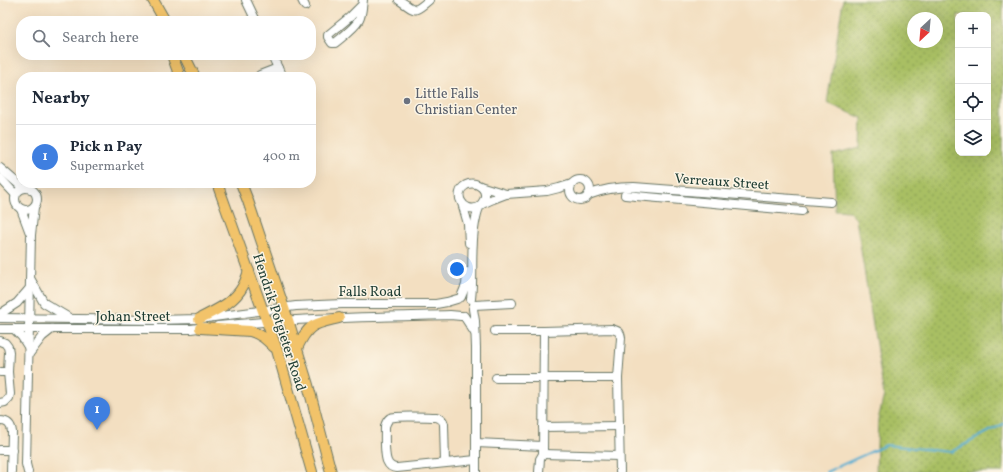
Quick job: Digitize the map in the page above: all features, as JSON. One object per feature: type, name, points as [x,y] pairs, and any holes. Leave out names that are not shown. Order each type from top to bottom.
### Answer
[{"type":"main road","points":[[153,0],[158,16]]},
{"type":"main road","points":[[153,0],[162,16]]},
{"type":"main road","points":[[174,60],[178,72]]},
{"type":"main road","points":[[186,60],[192,72]]},
{"type":"main road","name":"Hendrik Potgieter Road","points":[[219,188],[277,350],[312,472]]},
{"type":"main road","name":"Hendrik Potgieter Road","points":[[242,188],[284,307],[308,385],[331,472]]},
{"type":"main road","points":[[199,323],[232,300],[239,293],[244,284],[248,271]]},
{"type":"main road","points":[[296,348],[305,332],[313,325],[339,318]]},
{"type":"main road","points":[[199,323],[250,331],[263,337],[277,350]]},
{"type":"street","points":[[246,0],[254,16]]},
{"type":"street","points":[[399,0],[416,10],[429,0]]},
{"type":"street","points":[[362,2],[361,14],[357,24],[335,43],[332,43],[328,35],[350,17],[362,2]]},
{"type":"street","points":[[274,60],[280,72]]},
{"type":"street","points":[[268,72],[278,68]]},
{"type":"street","points":[[0,168],[16,182]]},
{"type":"street","points":[[0,178],[15,194]]},
{"type":"street","points":[[462,202],[464,206],[468,208],[476,208],[506,194],[547,191],[581,180],[587,183],[590,189],[587,197],[581,200],[557,192],[547,191]]},
{"type":"street","name":"Verreaux Street","points":[[587,183],[612,188],[634,187],[831,202]]},
{"type":"street","points":[[475,334],[462,316],[454,309],[454,303],[465,290],[467,281],[469,242],[468,224],[460,194],[464,186],[472,184],[506,194]]},
{"type":"street","points":[[572,184],[570,189],[573,197]]},
{"type":"street","points":[[476,472],[476,348],[472,289],[475,223],[484,200],[485,193],[480,186]]},
{"type":"street","points":[[26,469],[31,235],[34,206],[37,200],[36,193],[30,188],[23,188],[17,191],[14,201],[21,209],[31,235]]},
{"type":"street","name":"Verreaux Street","points":[[588,195],[612,188]]},
{"type":"street","points":[[625,195],[802,211]]},
{"type":"street","points":[[21,209],[28,210],[34,206]]},
{"type":"street","points":[[31,279],[44,302],[72,319]]},
{"type":"street","points":[[0,314],[17,303],[30,288]]},
{"type":"street","points":[[459,298],[465,296],[473,304],[512,303]]},
{"type":"street","name":"Falls Road","points":[[262,310],[284,307],[342,304],[436,304],[459,298]]},
{"type":"street","points":[[401,304],[401,316]]},
{"type":"street","points":[[462,316],[470,314],[473,304]]},
{"type":"street","name":"Johan Street","points":[[0,329],[169,329],[262,310]]},
{"type":"street","name":"Falls Road","points":[[266,321],[401,316],[462,316]]},
{"type":"street","name":"Johan Street","points":[[0,318],[155,320],[199,323],[266,321]]},
{"type":"street","points":[[14,329],[22,337],[29,351]]},
{"type":"street","points":[[29,351],[52,329]]},
{"type":"street","points":[[495,331],[612,329],[620,333],[621,338],[618,378],[620,472]]},
{"type":"street","points":[[540,472],[540,459],[543,450],[544,331]]},
{"type":"street","points":[[0,341],[8,347],[9,352],[4,372],[10,394],[9,398],[5,402],[0,403]]},
{"type":"street","points":[[496,378],[618,378]]},
{"type":"street","points":[[445,463],[444,424],[440,418],[398,416],[389,418],[385,426],[386,456],[389,465],[393,468],[397,468],[476,460]]},
{"type":"street","points":[[0,421],[9,423],[11,426],[11,472]]},
{"type":"street","points":[[543,427],[619,426]]},
{"type":"street","points":[[476,443],[619,456]]},
{"type":"street","points":[[0,450],[12,450]]},
{"type":"green space","points":[[843,0],[1003,0],[1003,472],[876,472],[878,420],[884,395],[856,219],[848,211],[835,210],[833,155],[861,148],[862,118],[827,103]]},
{"type":"waterway","points":[[826,472],[886,445],[951,452],[1003,424]]},
{"type":"place","name":"Little Falls Christian Center","points":[[407,101]]},
{"type":"place","name":"Pick n Pay","points":[[97,430]]}]
